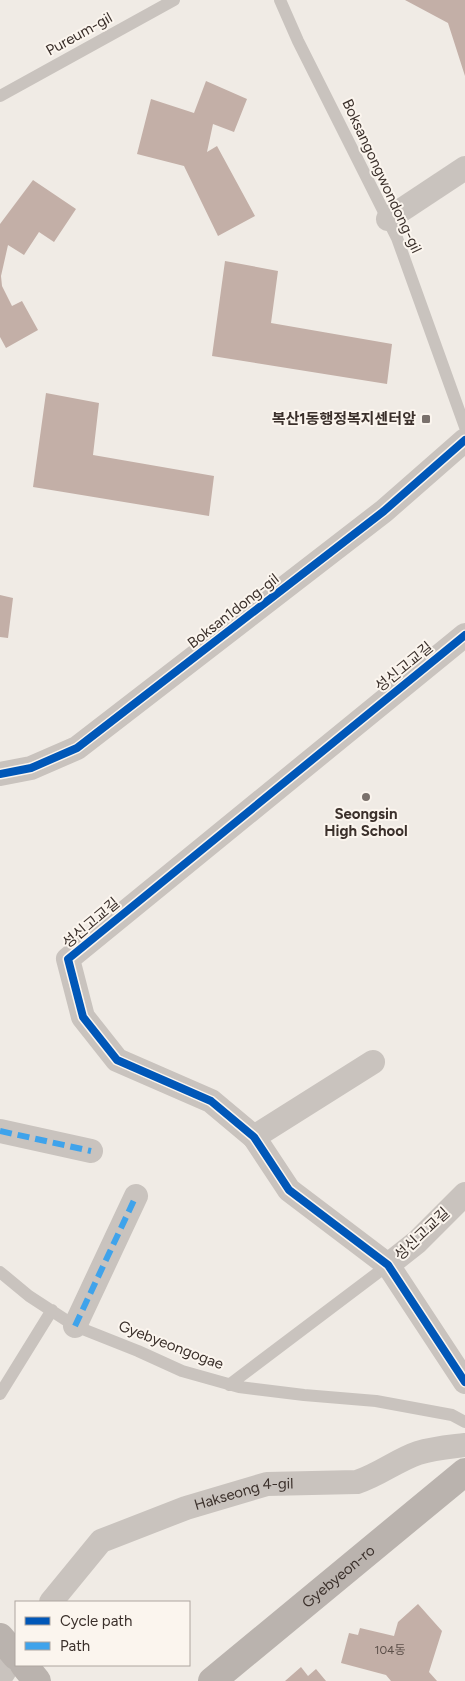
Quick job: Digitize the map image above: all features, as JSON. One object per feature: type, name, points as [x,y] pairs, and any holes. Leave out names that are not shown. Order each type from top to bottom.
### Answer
[{"type":"street","points":[[388,219],[465,168]]},
{"type":"street","name":"Boksan1dong-gil","points":[[0,774],[31,768],[77,748],[384,512],[465,440]]},
{"type":"street","name":"성신고교길","points":[[465,635],[68,959],[83,1017],[117,1060],[211,1101],[254,1137],[289,1190],[388,1265],[417,1242],[465,1194]]},
{"type":"street","points":[[254,1137],[373,1062]]},
{"type":"street","points":[[0,1131],[91,1152]]},
{"type":"street","points":[[75,1326],[136,1196]]},
{"type":"street","points":[[388,1265],[465,1382]]},
{"type":"street","name":"Hakseong 4-gil","points":[[52,1601],[102,1540],[186,1508],[267,1484],[357,1482],[417,1454],[440,1448],[465,1445]]},
{"type":"street","name":"Gyebyeon-ro","points":[[212,1681],[465,1472]]},
{"type":"street","points":[[0,1637],[15,1654]]},
{"type":"street","points":[[0,1678],[15,1656]]},
{"type":"street","points":[[25,1666],[38,1681]]},
{"type":"lane","name":"Pureum-gil","points":[[0,96],[174,0]]},
{"type":"lane","name":"Boksangongwondong-gil","points":[[280,0],[298,41],[397,238],[465,426]]},
{"type":"lane","points":[[229,1385],[388,1265]]},
{"type":"lane","name":"Gyebyeongogae","points":[[0,1272],[29,1296],[75,1326],[138,1350],[182,1371],[239,1388],[376,1401],[452,1415],[465,1422]]},
{"type":"lane","points":[[0,1394],[52,1310]]},
{"type":"building","points":[[405,0],[465,0],[465,76],[448,23]]},
{"type":"building","points":[[206,81],[247,99],[234,132],[213,124],[207,152],[217,146],[255,216],[218,236],[184,166],[137,154],[151,99],[194,113]]},
{"type":"building","points":[[33,180],[76,209],[54,242],[39,232],[24,255],[8,245],[1,276],[2,286],[12,306],[22,301],[38,330],[6,348],[0,337],[0,224]]},
{"type":"building","points":[[225,261],[278,271],[271,323],[392,344],[387,384],[212,356]]},
{"type":"building","points":[[46,393],[99,403],[93,455],[214,476],[209,516],[33,487]]},
{"type":"building","points":[[0,595],[13,598],[8,638],[0,637]]},
{"type":"building","points":[[418,1604],[442,1631],[429,1672],[437,1681],[391,1681],[386,1675],[341,1663],[349,1633],[358,1635],[360,1628],[394,1636],[398,1622]]},
{"type":"building","points":[[301,1667],[308,1676],[316,1669],[326,1681],[285,1681]]},
{"type":"marked path","points":[[0,1131],[91,1151]]},
{"type":"marked path","points":[[75,1326],[136,1196]]},
{"type":"cycle path","points":[[0,774],[31,768],[77,748],[384,511],[465,440]]},
{"type":"cycle path","points":[[465,635],[68,959],[83,1017],[117,1060],[211,1101],[254,1137],[289,1190],[388,1265],[465,1382]]},
{"type":"place","name":"복산1동행정복지센터앞","points":[[426,419]]},
{"type":"place","name":"Seongsin High School","points":[[366,797]]}]
